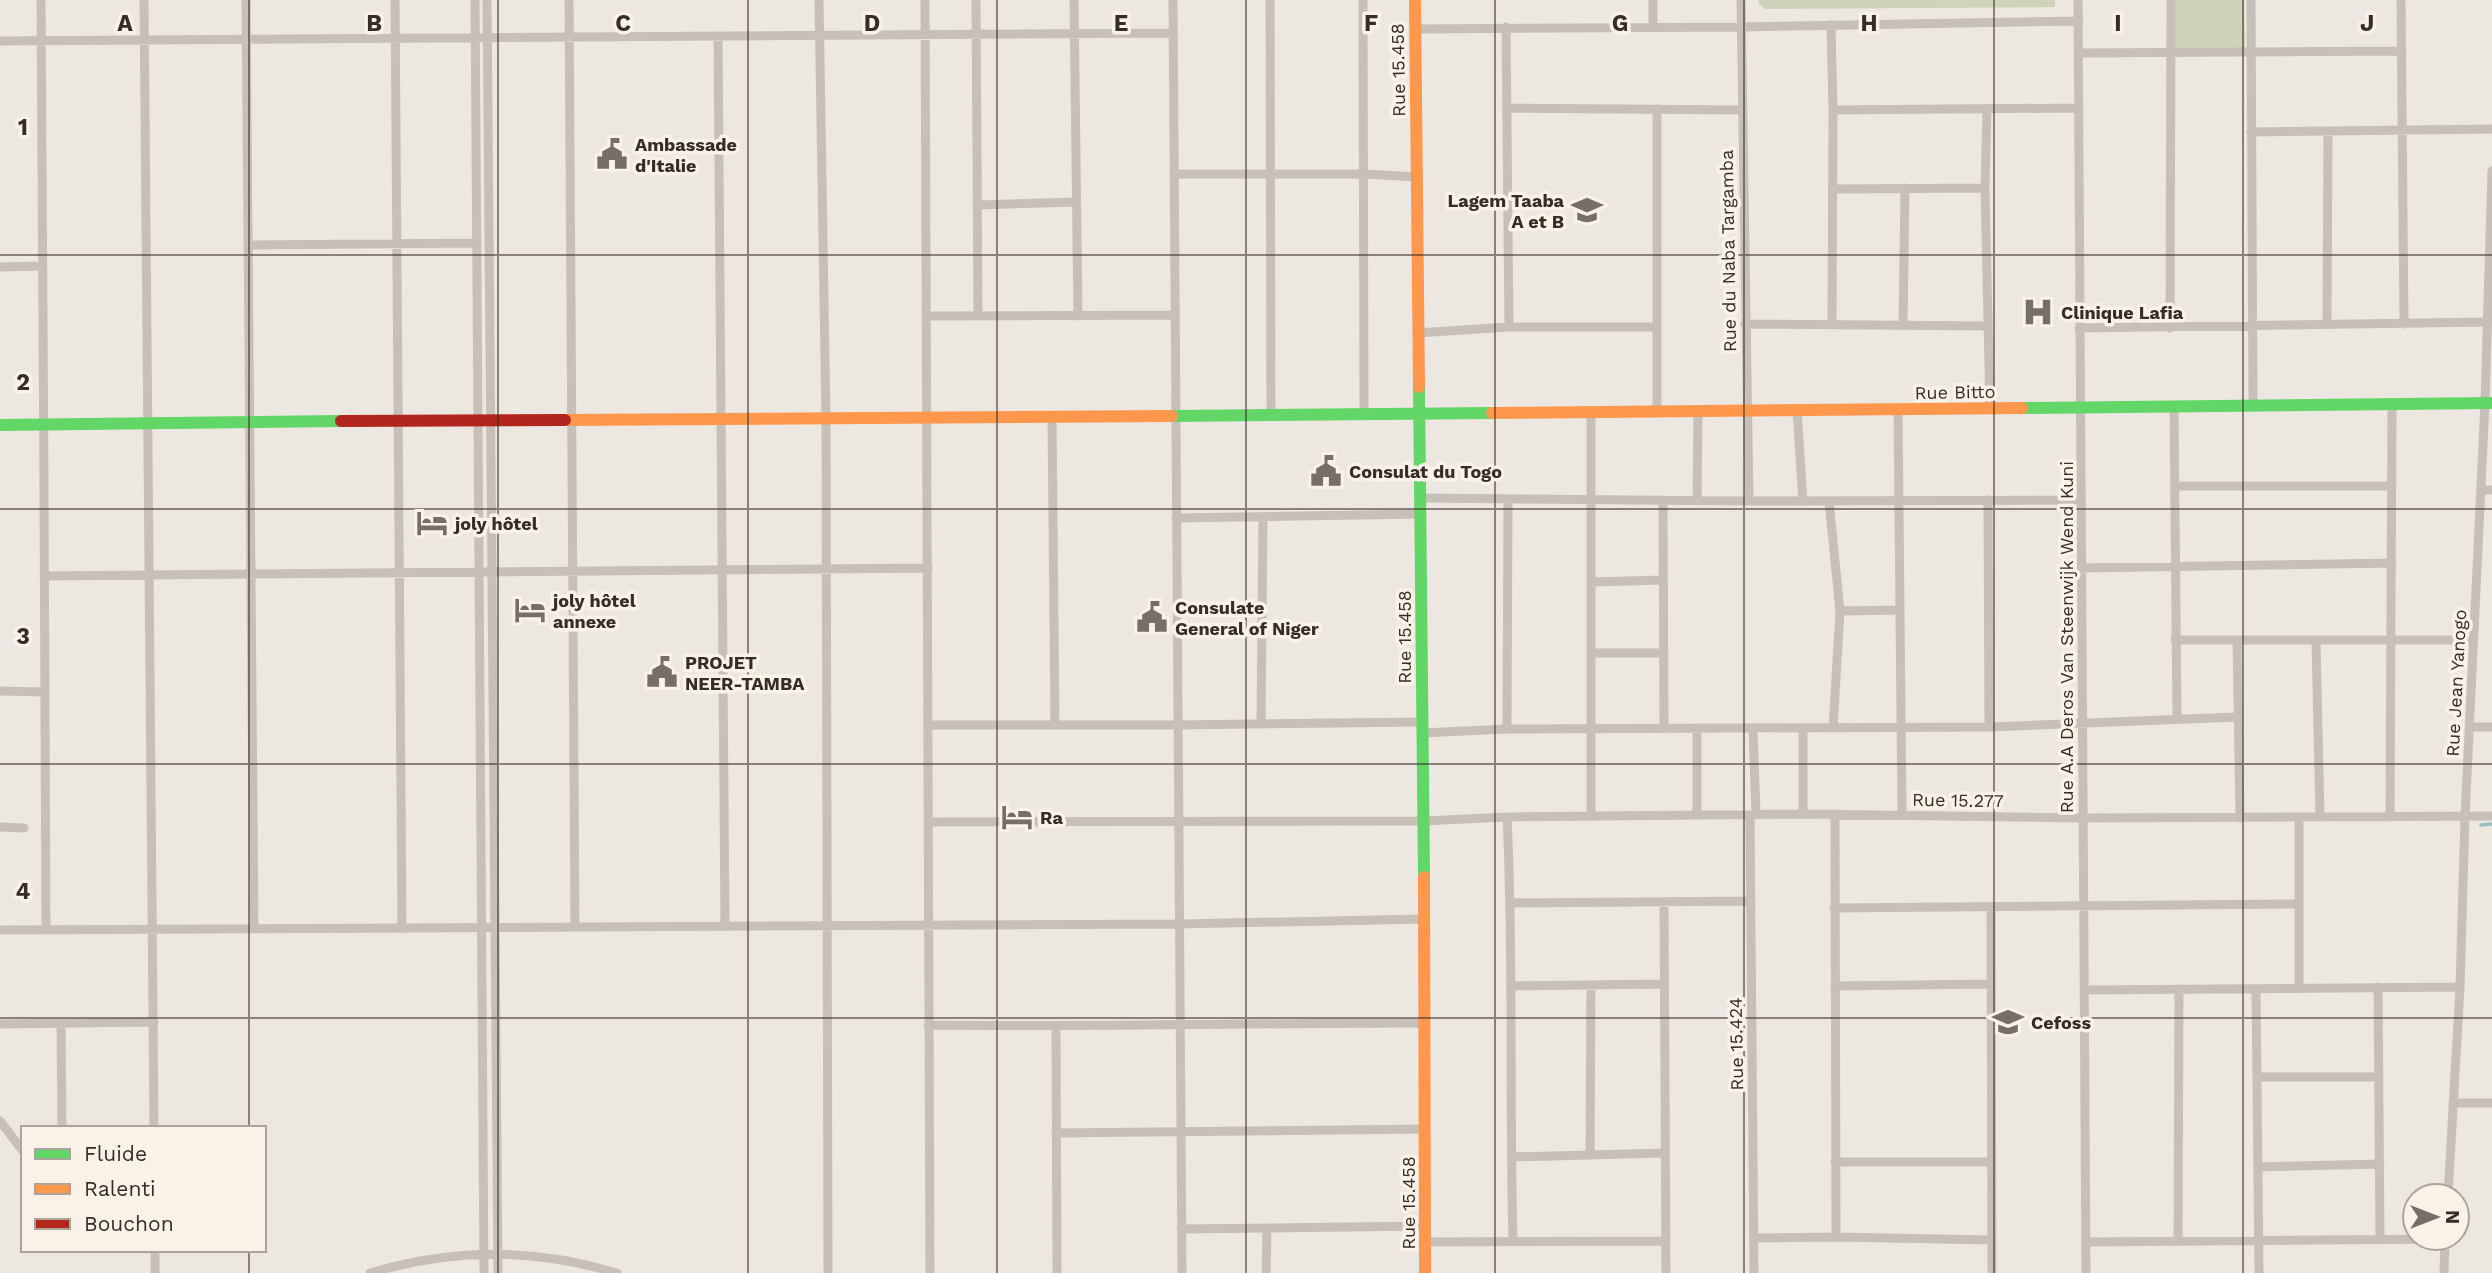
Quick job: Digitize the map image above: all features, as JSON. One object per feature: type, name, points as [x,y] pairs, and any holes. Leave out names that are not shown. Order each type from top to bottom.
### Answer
[{"type":"street","points":[[41,0],[46,929]]},
{"type":"street","points":[[144,0],[154,1126]]},
{"type":"street","points":[[246,0],[254,928]]},
{"type":"street","points":[[395,0],[402,929]]},
{"type":"street","points":[[475,0],[477,243],[492,571],[498,1273]]},
{"type":"street","points":[[484,1273],[479,571],[484,420],[487,0]]},
{"type":"street","points":[[569,0],[575,928]]},
{"type":"street","points":[[819,0],[826,420],[828,1273]]},
{"type":"street","points":[[925,0],[930,1273]]},
{"type":"street","points":[[976,0],[978,315]]},
{"type":"street","points":[[1074,0],[1078,316]]},
{"type":"street","points":[[1173,0],[1182,1273]]},
{"type":"street","points":[[1270,0],[1271,416]]},
{"type":"street","points":[[1363,0],[1364,415]]},
{"type":"street","name":"Rue 15.458","points":[[1415,0],[1425,1273]]},
{"type":"street","points":[[1653,0],[1653,27]]},
{"type":"street","name":"Rue du Naba Targamba","points":[[1741,0],[1749,501]]},
{"type":"street","name":"Rue A.A Deros Van Steenwijk Wend Kuni","points":[[2078,0],[2086,1273]]},
{"type":"street","points":[[2170,328],[2171,0]]},
{"type":"street","points":[[2250,0],[2253,406]]},
{"type":"street","points":[[2401,0],[2404,324]]},
{"type":"street","points":[[1415,29],[2079,21]]},
{"type":"street","points":[[1831,25],[1832,323]]},
{"type":"street","points":[[1506,27],[1509,327]]},
{"type":"street","points":[[0,41],[1173,33]]},
{"type":"street","points":[[718,36],[725,926]]},
{"type":"street","points":[[2079,53],[2402,51]]},
{"type":"street","points":[[1507,108],[1742,110]]},
{"type":"street","points":[[1833,110],[2078,108]]},
{"type":"street","points":[[1657,109],[1657,412]]},
{"type":"street","points":[[1987,109],[1985,188],[1990,409]]},
{"type":"street","points":[[2251,132],[2492,129]]},
{"type":"street","points":[[2327,325],[2328,131]]},
{"type":"street","name":"Rue Jean Yanogo","points":[[2449,1182],[2460,987],[2473,640],[2488,403],[2487,322],[2492,171]]},
{"type":"street","points":[[1175,174],[1365,174],[1417,177]]},
{"type":"street","points":[[1903,326],[1905,188]]},
{"type":"street","points":[[1833,189],[1985,188]]},
{"type":"street","points":[[978,205],[1076,202]]},
{"type":"street","points":[[249,245],[477,243]]},
{"type":"street","points":[[0,267],[41,266]]},
{"type":"street","points":[[927,316],[1175,315]]},
{"type":"street","points":[[2079,328],[2487,322]]},
{"type":"street","points":[[1745,324],[1988,326]]},
{"type":"street","points":[[1418,333],[1509,327],[1657,327]]},
{"type":"street","name":"Rue Bitto","points":[[0,425],[1748,412],[2488,403]]},
{"type":"street","points":[[2390,817],[2392,404]]},
{"type":"street","points":[[2174,408],[2177,718]]},
{"type":"street","points":[[1898,410],[1902,814]]},
{"type":"street","points":[[1797,411],[1803,501]]},
{"type":"street","points":[[1697,501],[1698,412]]},
{"type":"street","points":[[1591,413],[1591,816]]},
{"type":"street","points":[[1052,417],[1055,725]]},
{"type":"street","points":[[2175,486],[2392,486]]},
{"type":"street","points":[[2481,490],[2492,490]]},
{"type":"street","points":[[1420,498],[1697,501],[2081,500]]},
{"type":"street","points":[[1507,729],[1508,500]]},
{"type":"street","points":[[1663,500],[1664,729]]},
{"type":"street","points":[[1988,500],[1989,727]]},
{"type":"street","points":[[1829,501],[1840,611],[1833,728]]},
{"type":"street","points":[[1176,518],[1419,514]]},
{"type":"street","points":[[1261,723],[1263,518]]},
{"type":"street","points":[[2081,568],[2392,563]]},
{"type":"street","points":[[44,576],[928,568]]},
{"type":"street","points":[[1592,582],[1663,580]]},
{"type":"street","points":[[1840,611],[1900,610]]},
{"type":"street","points":[[2175,640],[2473,640]]},
{"type":"street","points":[[2237,640],[2240,818]]},
{"type":"street","points":[[2316,640],[2320,817]]},
{"type":"street","points":[[1592,653],[1664,653]]},
{"type":"street","points":[[0,691],[44,692]]},
{"type":"street","points":[[929,725],[1261,723],[1422,728],[1753,729],[1989,727],[2237,717]]},
{"type":"street","points":[[2470,727],[2492,727]]},
{"type":"street","points":[[1802,728],[1803,814]]},
{"type":"street","points":[[1697,729],[1697,815]]},
{"type":"street","name":"Rue 15.424","points":[[1753,729],[1750,901],[1754,1273]]},
{"type":"street","name":"Rue 15.277","points":[[930,822],[1423,821],[1507,817],[1803,814],[2083,818],[2492,816]]},
{"type":"street","points":[[1835,814],[1836,1237]]},
{"type":"street","points":[[1507,817],[1511,903],[1513,1240]]},
{"type":"street","points":[[2299,817],[2299,988]]},
{"type":"street","points":[[0,827],[24,828]]},
{"type":"street","points":[[1511,903],[1750,901]]},
{"type":"street","points":[[1664,902],[1666,1273]]},
{"type":"street","points":[[1834,908],[2298,904]]},
{"type":"street","points":[[1991,907],[1992,1273]]},
{"type":"street","points":[[0,930],[1179,924],[1424,919]]},
{"type":"street","points":[[1512,986],[1665,984]]},
{"type":"street","points":[[1835,986],[1991,984]]},
{"type":"street","points":[[1590,1156],[1591,985]]},
{"type":"street","points":[[2085,990],[2460,987]]},
{"type":"street","points":[[2378,988],[2381,1239]]},
{"type":"street","points":[[2178,1241],[2179,989]]},
{"type":"street","points":[[2256,989],[2259,1273]]},
{"type":"street","points":[[0,1024],[153,1022]]},
{"type":"street","points":[[61,1023],[62,1126]]},
{"type":"street","points":[[928,1025],[1425,1023]]},
{"type":"street","points":[[1056,1026],[1057,1273]]},
{"type":"street","points":[[483,1068],[496,1068]]},
{"type":"street","points":[[2257,1077],[2379,1077]]},
{"type":"street","points":[[2453,1103],[2492,1102]]},
{"type":"street","points":[[0,1121],[21,1148]]},
{"type":"street","points":[[1056,1133],[1425,1129]]},
{"type":"street","points":[[484,1135],[496,1135]]},
{"type":"street","points":[[1511,1157],[1664,1153]]},
{"type":"street","points":[[1835,1162],[1992,1162]]},
{"type":"street","points":[[2258,1167],[2380,1164]]},
{"type":"street","points":[[1181,1229],[1425,1226]]},
{"type":"street","points":[[1266,1273],[1267,1229]]},
{"type":"street","points":[[1754,1238],[1992,1240]]},
{"type":"street","points":[[2086,1242],[2401,1239]]},
{"type":"street","points":[[1425,1242],[1665,1241]]},
{"type":"street","points":[[155,1252],[155,1273]]},
{"type":"street","points":[[370,1273],[420,1260],[498,1252],[588,1264],[617,1273]]},
{"type":"street","points":[[2444,1273],[2445,1252]]},
{"type":"green space","points":[[1759,0],[2055,0],[2055,7],[1765,9],[1759,4]]},
{"type":"green space","points":[[2172,0],[2244,0],[2245,49],[2173,49]]},
{"type":"waterway","points":[[2481,825],[2492,824]]},
{"type":"traffic: fast","points":[[1419,387],[1424,877]]},
{"type":"traffic: fast","points":[[2022,408],[2492,403]]},
{"type":"traffic: fast","points":[[1172,416],[1492,413]]},
{"type":"traffic: fast","points":[[0,425],[341,421]]},
{"type":"traffic: slow","points":[[1415,0],[1419,387]]},
{"type":"traffic: slow","points":[[1492,413],[2022,408]]},
{"type":"traffic: slow","points":[[565,420],[1172,416]]},
{"type":"traffic: slow","points":[[1424,877],[1425,1273]]},
{"type":"traffic: jam","points":[[341,421],[565,420]]},
{"type":"place","name":"Ambassade d'Italie","points":[[612,154]]},
{"type":"place","name":"Lagem Taaba A et B","points":[[1587,210]]},
{"type":"place","name":"Clinique Lafia","points":[[2038,312]]},
{"type":"place","name":"Consulat du Togo","points":[[1326,471]]},
{"type":"place","name":"joly hôtel","points":[[432,523]]},
{"type":"place","name":"joly hôtel annexe","points":[[530,610]]},
{"type":"place","name":"Consulate General of Niger","points":[[1152,617]]},
{"type":"place","name":"PROJET NEER-TAMBA","points":[[662,672]]},
{"type":"place","name":"Ra","points":[[1017,817]]},
{"type":"place","name":"Cefoss","points":[[2008,1022]]}]
